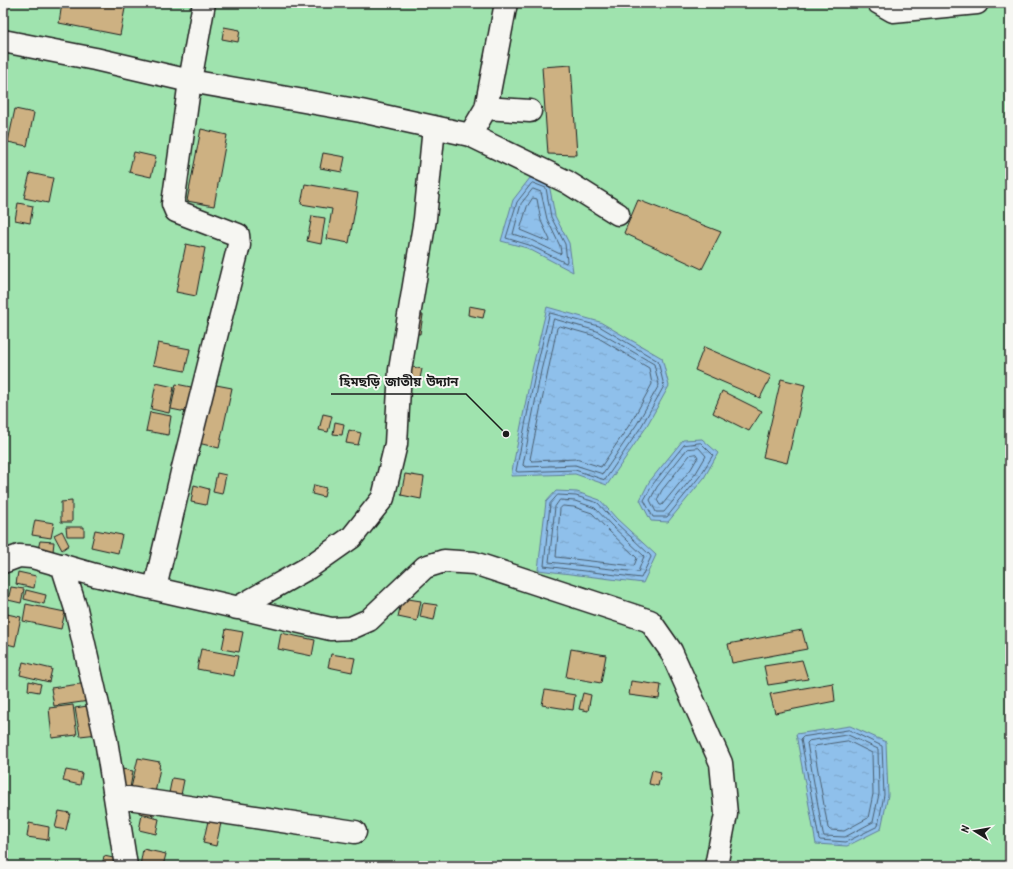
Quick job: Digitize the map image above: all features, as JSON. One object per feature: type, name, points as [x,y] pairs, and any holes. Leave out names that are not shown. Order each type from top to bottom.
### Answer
[{"type":"street","points":[[155,588],[182,472],[239,245],[238,235],[176,211],[173,204],[190,81],[204,3]]},
{"type":"street","points":[[470,134],[486,108],[506,3]]},
{"type":"street","points":[[879,3],[893,11],[977,3]]},
{"type":"street","points":[[3,41],[95,59],[190,81],[361,111],[470,134],[567,182],[618,214]]},
{"type":"street","points":[[486,108],[530,111]]},
{"type":"street","points":[[237,608],[308,568],[352,537],[383,498],[396,444],[400,370],[425,219],[434,127]]},
{"type":"street","points":[[3,562],[19,556],[32,557],[95,575],[331,629],[351,628],[369,620],[425,567],[444,561],[474,563],[650,620],[670,651],[721,762],[726,814],[716,866]]},
{"type":"street","points":[[62,565],[76,608],[106,740],[126,866]]},
{"type":"street","points":[[115,796],[355,832]]},
{"type":"green space","points":[[3,3],[1010,3],[1010,866],[3,866]]},
{"type":"water","points":[[530,178],[549,184],[555,216],[569,243],[573,272],[527,248],[501,241],[513,200]]},
{"type":"water","points":[[547,307],[600,322],[662,358],[669,386],[645,429],[607,485],[575,474],[511,476],[532,370]]},
{"type":"water","points":[[702,439],[718,453],[704,478],[668,522],[651,521],[640,500],[649,482],[683,440]]},
{"type":"water","points":[[556,491],[577,492],[600,500],[617,519],[656,555],[643,583],[538,570],[546,502]]},
{"type":"water","points":[[850,726],[886,742],[888,795],[881,829],[847,846],[816,844],[796,734]]},
{"type":"building","points":[[62,3],[126,3],[120,35],[59,23]]},
{"type":"building","points":[[224,27],[240,30],[238,42],[222,39]]},
{"type":"building","points":[[571,65],[577,155],[548,154],[542,67]]},
{"type":"building","points":[[15,109],[34,113],[27,146],[8,142]]},
{"type":"building","points":[[201,129],[227,135],[214,206],[187,201]]},
{"type":"building","points":[[134,152],[156,157],[151,177],[129,172]]},
{"type":"building","points":[[323,153],[345,157],[342,172],[320,168]]},
{"type":"building","points":[[30,173],[53,178],[48,203],[24,198]]},
{"type":"building","points":[[305,184],[358,193],[349,243],[327,239],[332,209],[301,204]]},
{"type":"building","points":[[638,200],[721,232],[702,269],[624,233]]},
{"type":"building","points":[[18,203],[33,206],[30,223],[15,220]]},
{"type":"building","points":[[312,216],[325,218],[321,244],[307,241]]},
{"type":"building","points":[[186,244],[205,248],[196,296],[176,292]]},
{"type":"building","points":[[469,306],[485,309],[483,318],[468,315]]},
{"type":"building","points":[[414,314],[423,315],[420,334],[411,333]]},
{"type":"building","points":[[158,343],[190,349],[185,371],[153,365]]},
{"type":"building","points":[[704,347],[771,376],[760,398],[695,370]]},
{"type":"building","points":[[408,366],[422,369],[419,383],[405,380]]},
{"type":"building","points":[[781,379],[805,385],[787,463],[763,457]]},
{"type":"building","points":[[156,383],[174,387],[169,413],[151,409]]},
{"type":"building","points":[[176,384],[196,388],[191,413],[171,409]]},
{"type":"building","points":[[211,384],[232,388],[219,448],[198,443]]},
{"type":"building","points":[[722,391],[762,411],[749,431],[713,413]]},
{"type":"building","points":[[150,412],[171,416],[168,435],[146,431]]},
{"type":"building","points":[[323,414],[332,416],[328,432],[319,430]]},
{"type":"building","points":[[335,422],[344,424],[342,435],[333,434]]},
{"type":"building","points":[[349,430],[361,433],[358,445],[346,443]]},
{"type":"building","points":[[217,473],[226,475],[222,494],[213,492]]},
{"type":"building","points":[[405,474],[424,477],[421,499],[401,495]]},
{"type":"building","points":[[194,485],[209,489],[206,505],[191,502]]},
{"type":"building","points":[[314,485],[326,488],[324,497],[312,494]]},
{"type":"building","points":[[72,501],[72,522],[61,522],[61,502]]},
{"type":"building","points":[[35,520],[54,523],[51,538],[32,535]]},
{"type":"building","points":[[66,527],[84,527],[84,536],[67,536]]},
{"type":"building","points":[[95,530],[122,535],[118,553],[91,547]]},
{"type":"building","points":[[62,531],[69,545],[62,550],[54,535]]},
{"type":"building","points":[[40,541],[54,542],[53,551],[38,549]]},
{"type":"building","points":[[18,572],[36,576],[34,588],[16,584]]},
{"type":"building","points":[[11,587],[24,589],[21,603],[8,600]]},
{"type":"building","points":[[26,590],[46,595],[44,604],[24,599]]},
{"type":"building","points":[[402,598],[421,601],[417,621],[398,617]]},
{"type":"building","points":[[423,603],[437,605],[434,620],[420,617]]},
{"type":"building","points":[[26,604],[65,612],[61,629],[23,621]]},
{"type":"building","points":[[7,614],[21,617],[15,646],[3,643],[3,634]]},
{"type":"building","points":[[226,629],[243,632],[239,652],[222,649]]},
{"type":"building","points":[[802,630],[807,649],[732,663],[728,644]]},
{"type":"building","points":[[281,633],[315,640],[312,656],[278,649]]},
{"type":"building","points":[[201,649],[238,656],[234,676],[197,669]]},
{"type":"building","points":[[571,649],[606,655],[601,683],[566,677]]},
{"type":"building","points":[[331,654],[355,658],[352,672],[328,667]]},
{"type":"building","points":[[802,660],[808,679],[768,685],[764,666]]},
{"type":"building","points":[[23,662],[52,669],[49,682],[20,675]]},
{"type":"building","points":[[29,681],[41,684],[39,692],[28,690]]},
{"type":"building","points":[[631,681],[661,685],[659,699],[629,695]]},
{"type":"building","points":[[87,683],[89,701],[54,706],[51,688]]},
{"type":"building","points":[[833,683],[835,701],[775,713],[770,694]]},
{"type":"building","points":[[545,690],[575,695],[573,710],[542,705]]},
{"type":"building","points":[[583,693],[591,695],[588,711],[579,709]]},
{"type":"building","points":[[73,705],[77,735],[52,738],[49,708]]},
{"type":"building","points":[[93,705],[98,734],[80,736],[75,708]]},
{"type":"building","points":[[138,758],[160,762],[155,793],[131,788]]},
{"type":"building","points":[[122,769],[133,771],[130,788],[119,785]]},
{"type":"building","points":[[66,770],[82,773],[80,785],[63,781]]},
{"type":"building","points":[[652,770],[661,772],[658,786],[649,784]]},
{"type":"building","points":[[172,778],[184,780],[180,800],[168,798]]},
{"type":"building","points":[[141,802],[156,805],[154,816],[139,813]]},
{"type":"building","points":[[59,811],[70,813],[66,830],[55,828]]},
{"type":"building","points":[[142,815],[159,819],[156,834],[139,830]]},
{"type":"building","points":[[208,821],[221,823],[216,846],[203,843]]},
{"type":"building","points":[[29,823],[49,827],[48,840],[27,837]]},
{"type":"building","points":[[143,849],[166,854],[163,866],[140,866]]},
{"type":"building","points":[[104,856],[122,860],[121,866],[102,866]]},
{"type":"place","name":"হিমছড়ি জাতীয় উদ্যান","points":[[506,434]]}]
